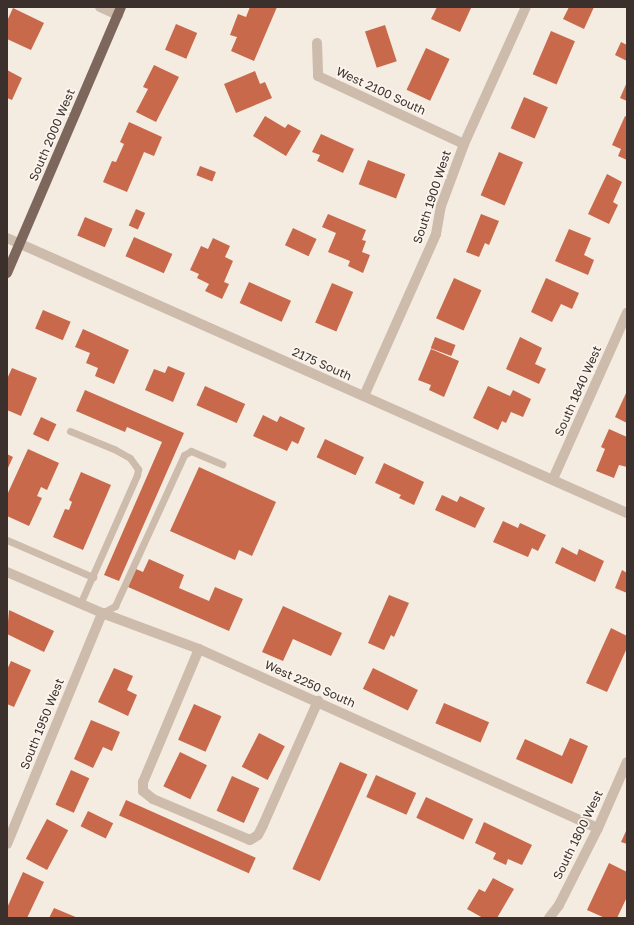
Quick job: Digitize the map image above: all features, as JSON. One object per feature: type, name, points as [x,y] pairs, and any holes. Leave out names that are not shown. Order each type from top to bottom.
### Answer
[{"type":"main road","name":"South 2000 West","points":[[7,273],[119,11]]},
{"type":"street","points":[[100,7],[119,11]]},
{"type":"street","name":"South 1900 West","points":[[364,396],[436,234],[441,206],[464,144],[526,7]]},
{"type":"street","name":"West 2100 South","points":[[317,43],[318,76],[464,144]]},
{"type":"street","name":"2175 South","points":[[7,238],[627,513]]},
{"type":"street","name":"South 1840 West","points":[[553,479],[627,313]]},
{"type":"street","name":"West 2250 South","points":[[7,572],[81,602],[102,613],[199,649],[318,701],[598,828]]},
{"type":"street","name":"South 1950 West","points":[[7,844],[102,613]]},
{"type":"street","points":[[199,649],[143,782],[143,791],[153,799],[250,840],[258,835],[318,701]]},
{"type":"street","name":"South 1800 West","points":[[550,918],[559,905],[598,828],[627,762]]},
{"type":"lane","points":[[70,431],[124,455],[136,464],[138,469],[138,475],[81,602]]},
{"type":"lane","points":[[102,613],[115,606],[184,455],[191,451],[222,464]]},
{"type":"lane","points":[[7,540],[93,577]]},
{"type":"building","points":[[250,7],[277,7],[254,61],[231,51],[237,37],[230,35],[238,14],[246,17]]},
{"type":"building","points":[[437,7],[471,8],[460,32],[431,19]]},
{"type":"building","points":[[569,7],[594,7],[584,29],[563,19]]},
{"type":"building","points":[[13,8],[44,23],[31,50],[7,39],[7,21]]},
{"type":"building","points":[[176,24],[197,33],[186,59],[165,50]]},
{"type":"building","points":[[385,25],[397,61],[377,68],[365,31]]},
{"type":"building","points":[[551,31],[575,41],[557,84],[533,74]]},
{"type":"building","points":[[621,42],[627,45],[627,61],[615,55]]},
{"type":"building","points":[[426,48],[450,59],[430,101],[407,90]]},
{"type":"building","points":[[154,65],[179,77],[156,122],[136,112],[148,89],[143,87]]},
{"type":"building","points":[[7,70],[22,78],[12,100],[7,98]]},
{"type":"building","points":[[255,71],[260,84],[265,82],[272,98],[236,113],[224,84]]},
{"type":"building","points":[[627,82],[627,101],[620,98]]},
{"type":"building","points":[[524,97],[548,107],[535,138],[511,128]]},
{"type":"building","points":[[265,116],[285,128],[288,124],[301,131],[286,156],[253,136]]},
{"type":"building","points":[[625,116],[627,117],[627,160],[618,156],[621,149],[612,145]]},
{"type":"building","points":[[129,122],[162,137],[154,156],[144,152],[127,192],[103,182],[112,161],[116,162],[124,144],[120,142]]},
{"type":"building","points":[[321,134],[354,149],[343,173],[317,161],[320,155],[312,152]]},
{"type":"building","points":[[499,152],[523,162],[505,205],[481,195]]},
{"type":"building","points":[[368,160],[405,174],[396,199],[359,184]]},
{"type":"building","points":[[200,166],[216,172],[212,181],[196,175]]},
{"type":"building","points":[[607,174],[622,182],[613,202],[618,205],[609,224],[588,214]]},
{"type":"building","points":[[136,209],[145,213],[138,230],[129,225]]},
{"type":"building","points":[[328,214],[366,230],[362,240],[366,241],[362,252],[370,255],[363,273],[348,266],[350,261],[328,252],[336,233],[322,227]]},
{"type":"building","points":[[481,214],[499,221],[489,245],[485,243],[479,257],[466,252]]},
{"type":"building","points":[[85,217],[113,229],[105,247],[77,235]]},
{"type":"building","points":[[293,228],[317,239],[309,256],[285,245]]},
{"type":"building","points":[[569,229],[591,238],[584,255],[594,260],[588,275],[555,261]]},
{"type":"building","points":[[134,237],[172,254],[164,273],[125,256]]},
{"type":"building","points":[[213,238],[230,246],[225,257],[233,261],[224,282],[229,284],[222,299],[205,291],[209,284],[197,278],[199,274],[190,270],[201,246],[208,249]]},
{"type":"building","points":[[454,278],[481,290],[464,330],[436,318]]},
{"type":"building","points":[[546,278],[579,293],[572,309],[561,304],[552,322],[531,312]]},
{"type":"building","points":[[249,282],[291,301],[282,322],[240,303]]},
{"type":"building","points":[[332,283],[353,292],[336,332],[315,323]]},
{"type":"building","points":[[43,310],[71,322],[63,340],[35,328]]},
{"type":"building","points":[[83,329],[129,350],[114,384],[95,376],[98,368],[86,363],[90,353],[75,347]]},
{"type":"building","points":[[435,337],[456,345],[451,356],[431,348]]},
{"type":"building","points":[[520,337],[542,348],[535,364],[546,369],[539,384],[506,369]]},
{"type":"building","points":[[431,349],[459,361],[444,397],[429,390],[431,385],[418,380]]},
{"type":"building","points":[[168,366],[185,373],[173,402],[145,390],[154,369],[165,373]]},
{"type":"building","points":[[12,368],[37,378],[21,416],[7,410],[7,379]]},
{"type":"building","points":[[205,386],[245,404],[237,423],[196,405]]},
{"type":"building","points":[[488,386],[510,396],[513,390],[531,399],[523,417],[511,412],[506,423],[502,421],[498,430],[473,418]]},
{"type":"building","points":[[85,390],[184,433],[119,581],[104,575],[162,442],[127,427],[125,432],[76,411]]},
{"type":"building","points":[[627,391],[627,423],[615,417]]},
{"type":"building","points":[[263,415],[277,422],[280,416],[305,428],[298,444],[292,441],[287,451],[253,436]]},
{"type":"building","points":[[41,417],[56,424],[48,441],[33,434]]},
{"type":"building","points":[[609,429],[627,437],[627,467],[619,465],[614,478],[596,471],[605,449],[601,447]]},
{"type":"building","points":[[325,439],[364,457],[356,475],[317,457]]},
{"type":"building","points":[[28,449],[59,463],[47,490],[41,487],[37,496],[42,498],[29,526],[7,516],[7,495]]},
{"type":"building","points":[[7,454],[13,457],[7,470]]},
{"type":"building","points":[[384,463],[424,482],[414,505],[399,498],[401,495],[375,483]]},
{"type":"building","points":[[199,467],[276,502],[252,556],[239,550],[235,560],[170,531]]},
{"type":"building","points":[[81,472],[111,485],[83,550],[53,537],[65,509],[69,510],[72,502],[69,500]]},
{"type":"building","points":[[442,495],[457,502],[460,496],[485,508],[475,528],[435,510]]},
{"type":"building","points":[[503,521],[518,528],[520,523],[546,535],[538,551],[532,548],[528,557],[493,542]]},
{"type":"building","points":[[562,547],[577,555],[579,549],[604,561],[595,582],[555,563]]},
{"type":"building","points":[[149,559],[184,575],[179,588],[209,601],[215,587],[243,599],[229,631],[128,587],[136,569],[143,572]]},
{"type":"building","points":[[622,570],[627,573],[627,593],[615,588]]},
{"type":"building","points":[[389,595],[409,603],[394,637],[391,635],[384,650],[368,643]]},
{"type":"building","points":[[283,606],[342,633],[331,656],[293,639],[283,661],[262,652]]},
{"type":"building","points":[[9,610],[54,631],[44,652],[7,634]]},
{"type":"building","points":[[611,628],[627,636],[627,648],[607,692],[586,683]]},
{"type":"building","points":[[11,661],[31,670],[14,707],[7,704],[7,670]]},
{"type":"building","points":[[114,668],[133,676],[127,690],[137,695],[128,716],[98,702]]},
{"type":"building","points":[[373,668],[418,690],[408,711],[363,689]]},
{"type":"building","points":[[444,703],[489,722],[481,742],[435,723]]},
{"type":"building","points":[[194,704],[221,716],[206,752],[178,740]]},
{"type":"building","points":[[91,720],[120,732],[112,751],[103,747],[93,768],[74,759]]},
{"type":"building","points":[[259,733],[285,746],[268,780],[242,767]]},
{"type":"building","points":[[570,738],[588,746],[572,784],[516,759],[525,739],[562,756]]},
{"type":"building","points":[[180,752],[207,765],[190,799],[163,786]]},
{"type":"building","points":[[340,762],[367,774],[320,881],[292,869]]},
{"type":"building","points":[[71,770],[89,778],[74,813],[56,805]]},
{"type":"building","points":[[376,775],[416,793],[406,815],[366,797]]},
{"type":"building","points":[[232,776],[259,788],[244,823],[217,811]]},
{"type":"building","points":[[426,797],[473,819],[463,840],[416,818]]},
{"type":"building","points":[[126,800],[256,858],[249,873],[119,816]]},
{"type":"building","points":[[88,811],[113,823],[106,839],[81,826]]},
{"type":"building","points":[[47,819],[68,830],[47,870],[26,859]]},
{"type":"building","points":[[484,822],[532,845],[522,865],[508,859],[506,865],[493,859],[496,853],[475,843]]},
{"type":"building","points":[[627,829],[627,844],[621,842]]},
{"type":"building","points":[[609,863],[627,872],[627,897],[617,918],[605,918],[587,910]]},
{"type":"building","points":[[23,872],[44,882],[27,918],[7,918],[7,908]]},
{"type":"building","points":[[493,878],[514,889],[497,918],[483,918],[467,909],[479,889],[485,892]]},
{"type":"building","points":[[54,908],[78,918],[49,918]]}]
